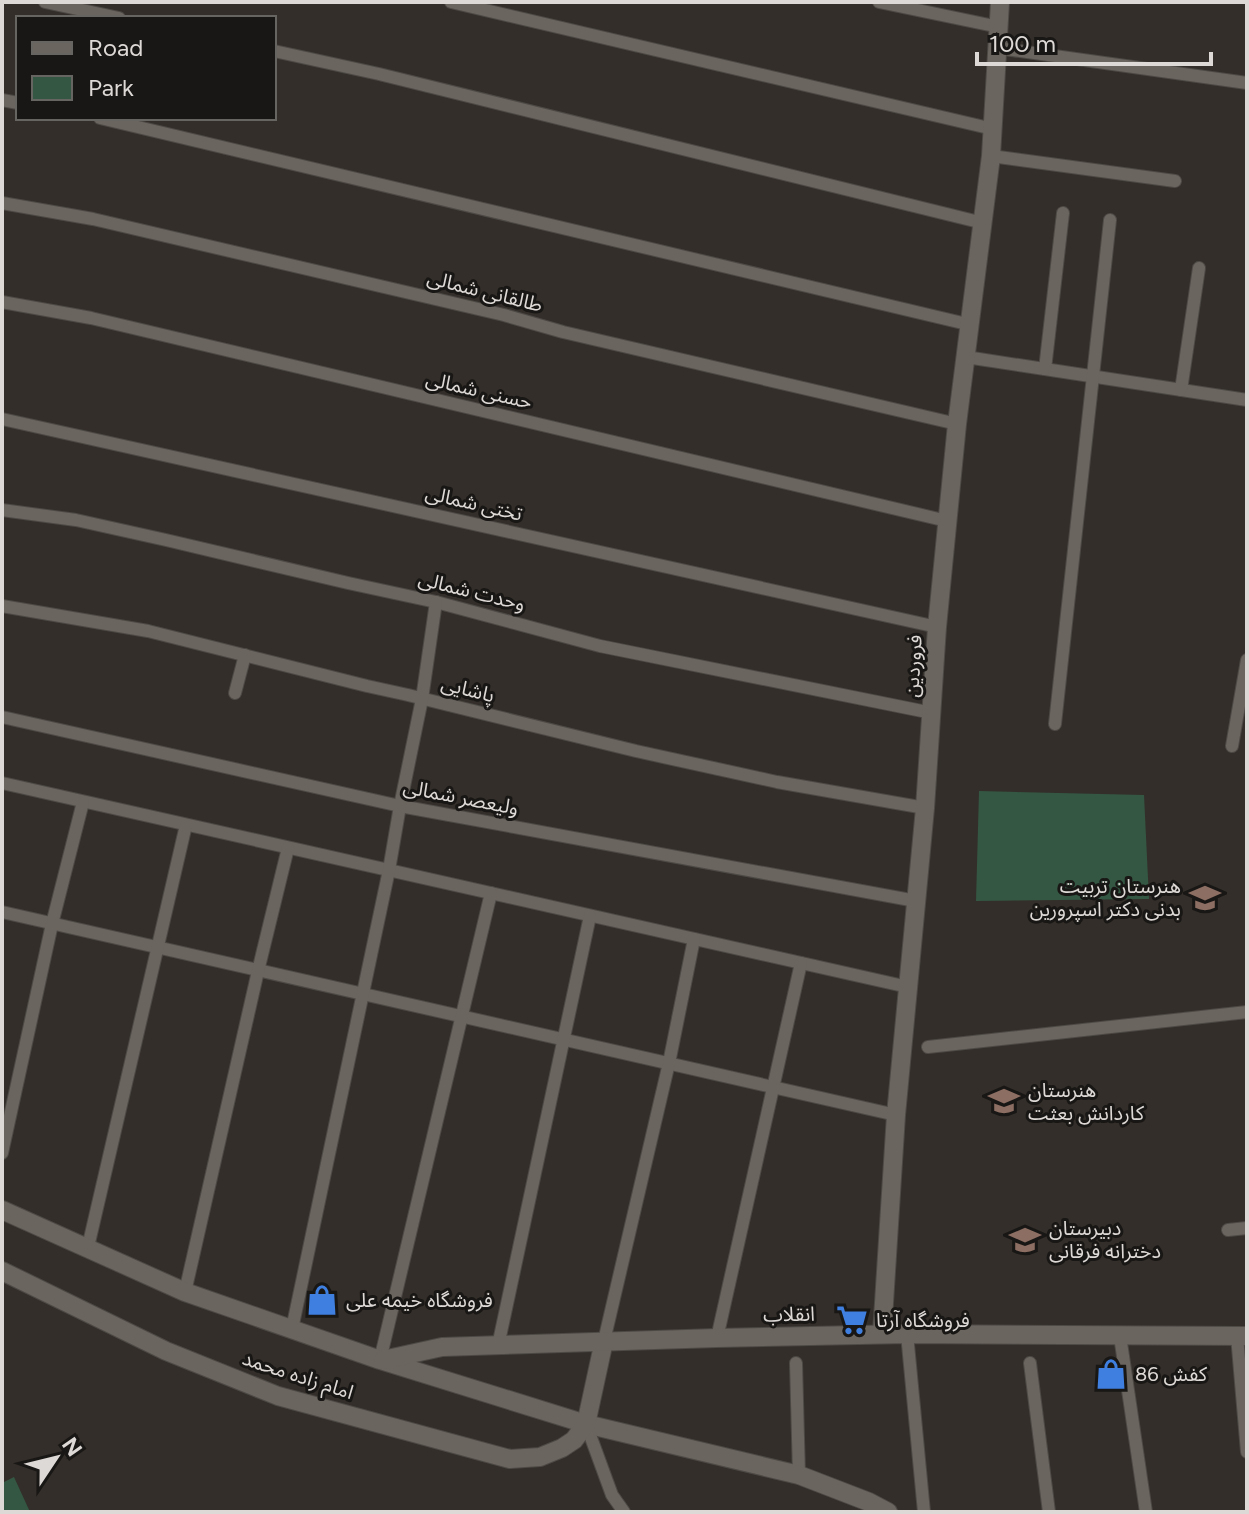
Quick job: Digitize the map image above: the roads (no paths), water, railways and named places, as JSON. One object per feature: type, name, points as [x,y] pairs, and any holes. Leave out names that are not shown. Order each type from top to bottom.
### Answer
[{"type":"street","points":[[45,2],[110,16]]},
{"type":"street","points":[[451,2],[993,129]]},
{"type":"street","points":[[879,2],[999,27]]},
{"type":"street","name":"فروردین","points":[[882,1334],[896,1115],[925,808],[937,627],[957,424],[991,156],[1000,2]]},
{"type":"street","points":[[998,48],[1247,83]]},
{"type":"street","points":[[276,51],[983,223]]},
{"type":"street","points":[[108,120],[971,325]]},
{"type":"street","points":[[991,156],[1175,181]]},
{"type":"street","name":"طالقانی شمالی","points":[[2,203],[93,219],[957,424]]},
{"type":"street","points":[[1045,369],[1063,213]]},
{"type":"street","points":[[1055,724],[1110,220]]},
{"type":"street","points":[[1181,390],[1199,268]]},
{"type":"street","name":"حسنی شمالی","points":[[2,302],[91,318],[947,521]]},
{"type":"street","points":[[966,357],[1247,400]]},
{"type":"street","name":"تختی شمالی","points":[[2,419],[937,627]]},
{"type":"street","name":"وحدت شمالی","points":[[2,510],[76,520],[436,602],[600,646],[932,713]]},
{"type":"street","points":[[292,1329],[389,870],[422,699],[436,602]]},
{"type":"street","name":"پاشایی","points":[[2,606],[148,631],[636,751],[777,782],[925,808]]},
{"type":"street","points":[[235,693],[245,655]]},
{"type":"street","points":[[1232,746],[1247,660]]},
{"type":"street","name":"ولیعصر شمالی","points":[[2,717],[400,806],[916,901]]},
{"type":"street","points":[[2,783],[908,987]]},
{"type":"street","points":[[2,1153],[52,924],[83,802]]},
{"type":"street","points":[[88,1247],[186,825]]},
{"type":"street","points":[[185,1292],[288,848]]},
{"type":"street","points":[[380,1360],[491,893]]},
{"type":"street","points":[[2,912],[896,1115]]},
{"type":"street","points":[[498,1346],[590,916]]},
{"type":"street","points":[[624,1512],[612,1495],[586,1424],[669,1063],[694,939]]},
{"type":"street","points":[[717,1338],[801,963]]},
{"type":"street","points":[[928,1047],[1247,1012]]},
{"type":"street","name":"امام زاده محمد","points":[[2,1210],[185,1292],[380,1360],[586,1424],[799,1475],[888,1512]]},
{"type":"street","points":[[1228,1230],[1247,1228]]},
{"type":"street","name":"امام زاده محمد","points":[[2,1271],[166,1351],[278,1396],[510,1459],[540,1457],[562,1448],[574,1440],[586,1424]]},
{"type":"street","name":"انقلاب","points":[[380,1360],[442,1347],[604,1341],[882,1334],[1242,1336]]},
{"type":"street","points":[[907,1334],[924,1512]]},
{"type":"street","points":[[1120,1336],[1146,1512]]},
{"type":"street","points":[[1242,1336],[1247,1452]]},
{"type":"street","points":[[796,1363],[799,1475]]},
{"type":"street","points":[[1030,1363],[1049,1512]]},
{"type":"place","name":"هنرستان تربیت بدنی دکتر اسپرورین","points":[[1205,898]]},
{"type":"place","name":"هنرستان کاردانش بعثت","points":[[1004,1101]]},
{"type":"place","name":"دبیرستان دخترانه فرقانی","points":[[1025,1240]]},
{"type":"place","name":"فروشگاه خیمه علی","points":[[322,1300]]},
{"type":"place","name":"فروشگاه آرتا","points":[[852,1320]]},
{"type":"place","name":"کفش 86","points":[[1111,1374]]}]
